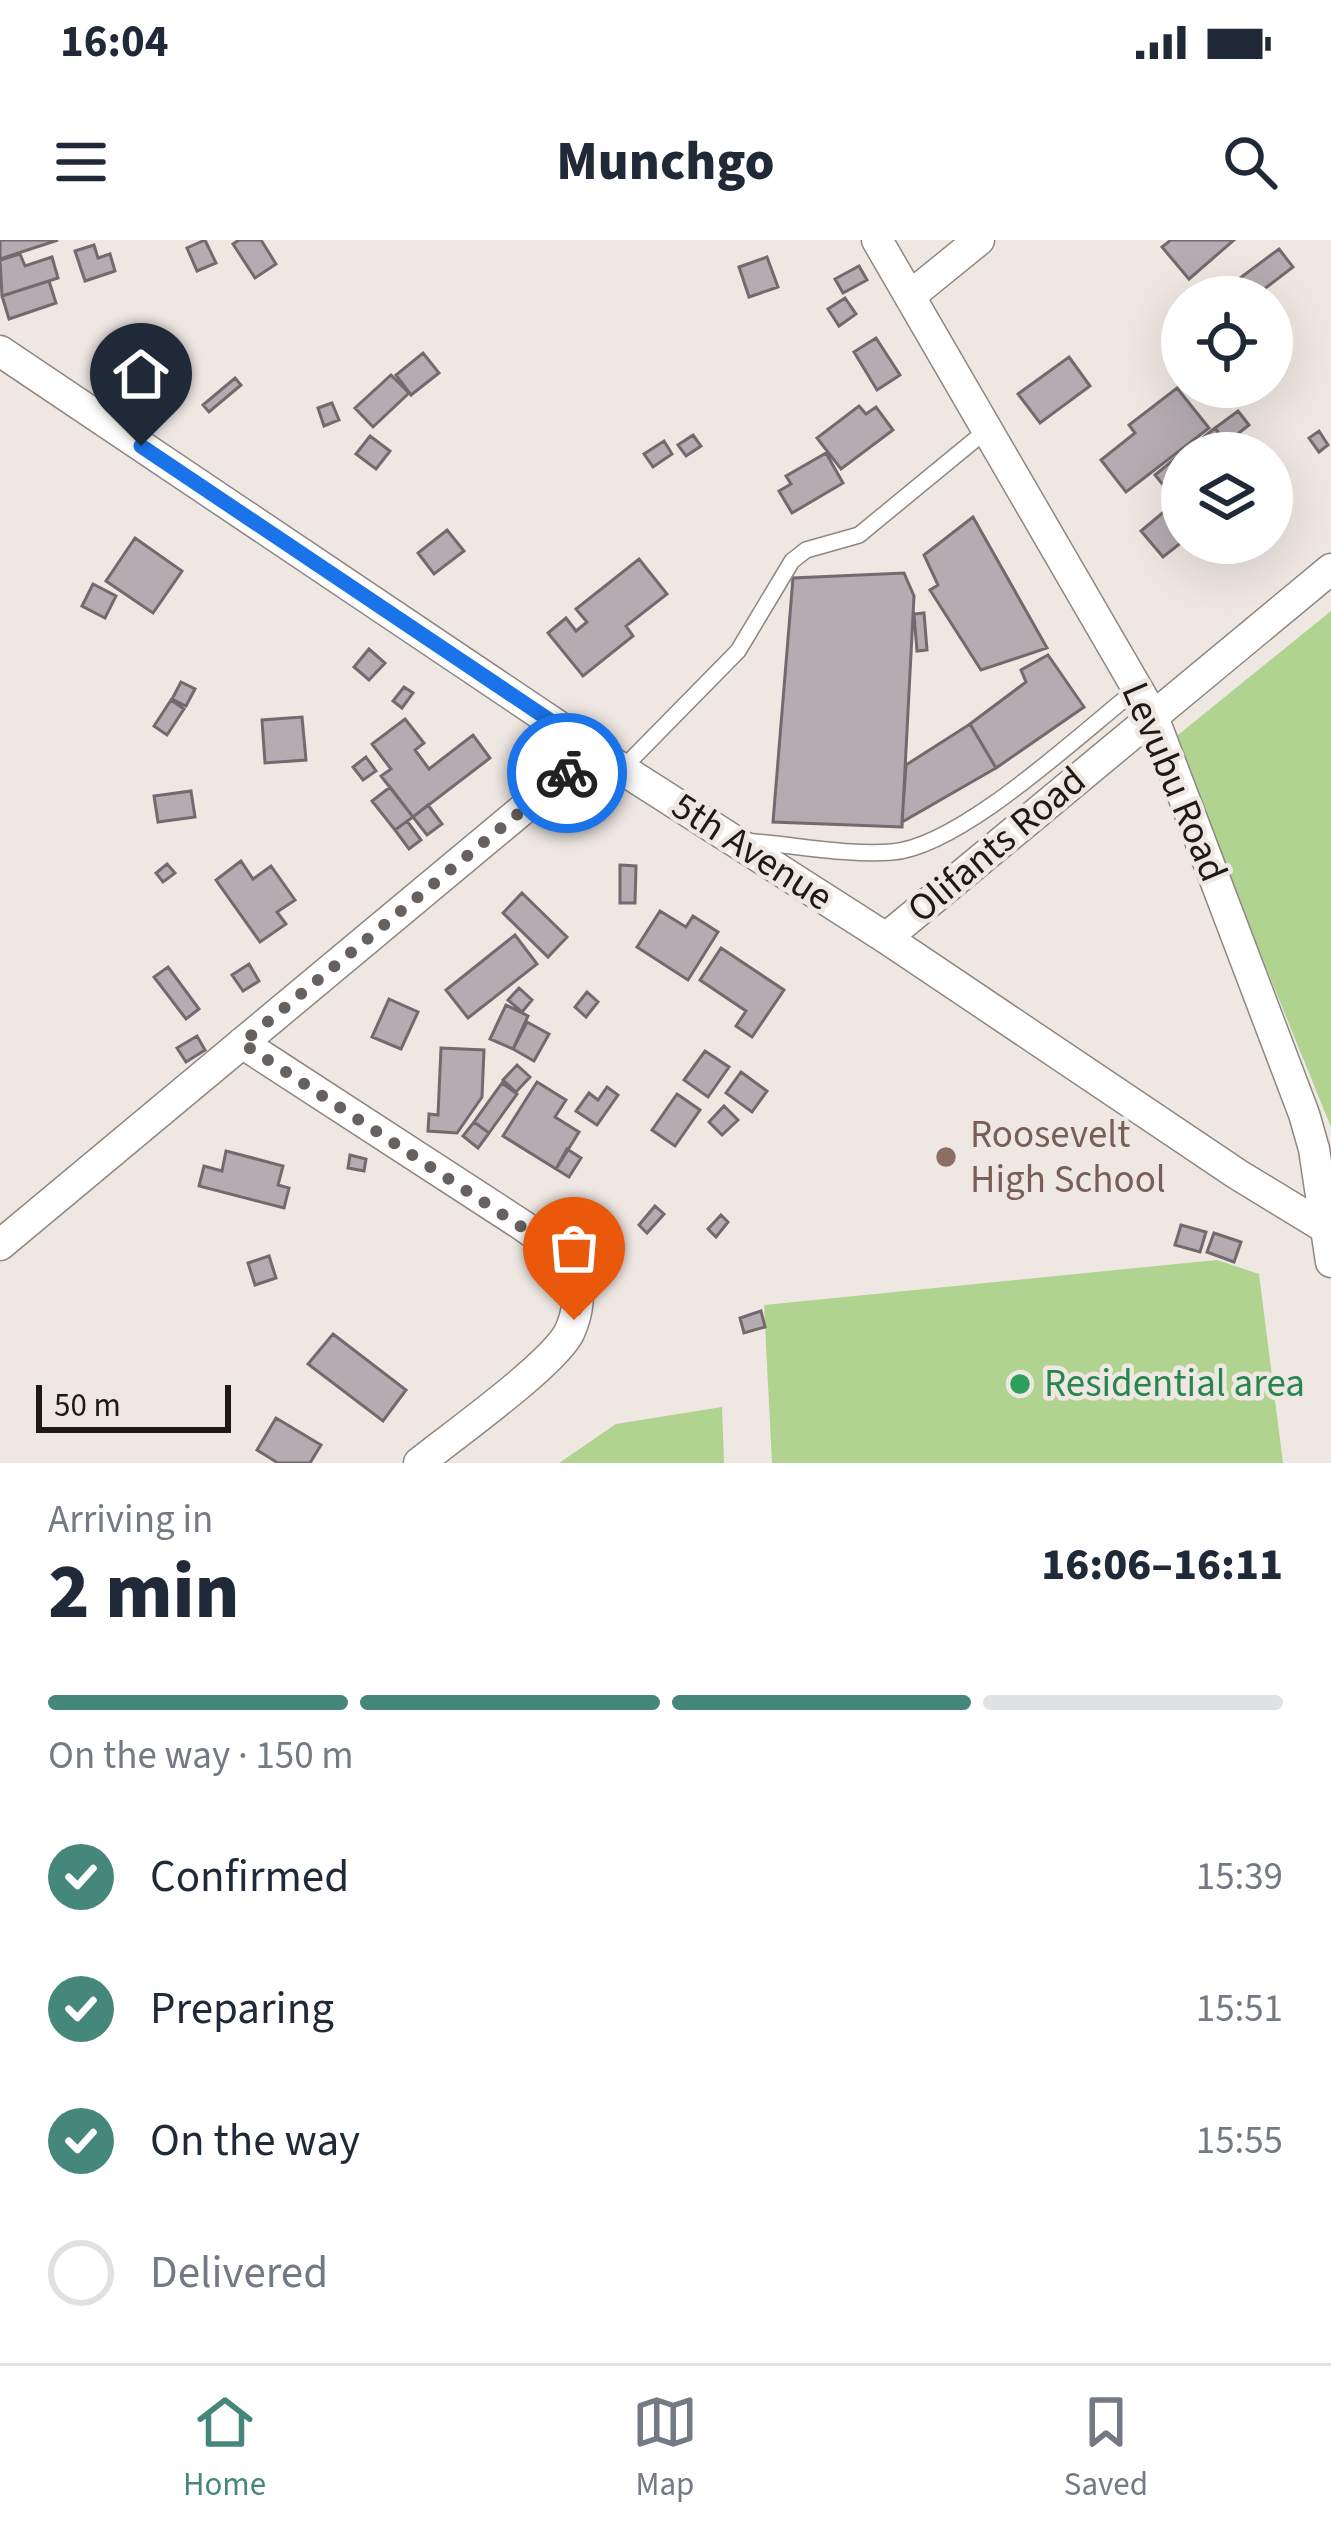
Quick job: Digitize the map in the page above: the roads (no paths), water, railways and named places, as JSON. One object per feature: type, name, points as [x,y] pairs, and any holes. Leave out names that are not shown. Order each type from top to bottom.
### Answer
[{"type":"street","name":"Levubu Road","points":[[877,240],[1145,701],[1293,1082],[1313,1149],[1331,1262]]},
{"type":"street","points":[[910,296],[979,240]]},
{"type":"street","name":"5th Avenue","points":[[0,351],[622,769],[1327,1229]]},
{"type":"street","name":"Olifants Road","points":[[886,938],[1145,701],[1331,569]]},
{"type":"street","points":[[0,1246],[594,750]]},
{"type":"street","points":[[242,1043],[546,1243],[572,1269],[577,1286],[574,1320],[558,1348],[419,1463]]},
{"type":"lane","points":[[622,769],[738,651],[792,561],[806,550],[859,535],[988,429]]},
{"type":"lane","points":[[734,840],[893,852],[940,840],[1145,701]]},
{"type":"place","name":"Roosevelt High School","points":[[946,1157]]},
{"type":"place","name":"Residential area","points":[[1020,1384]]}]
